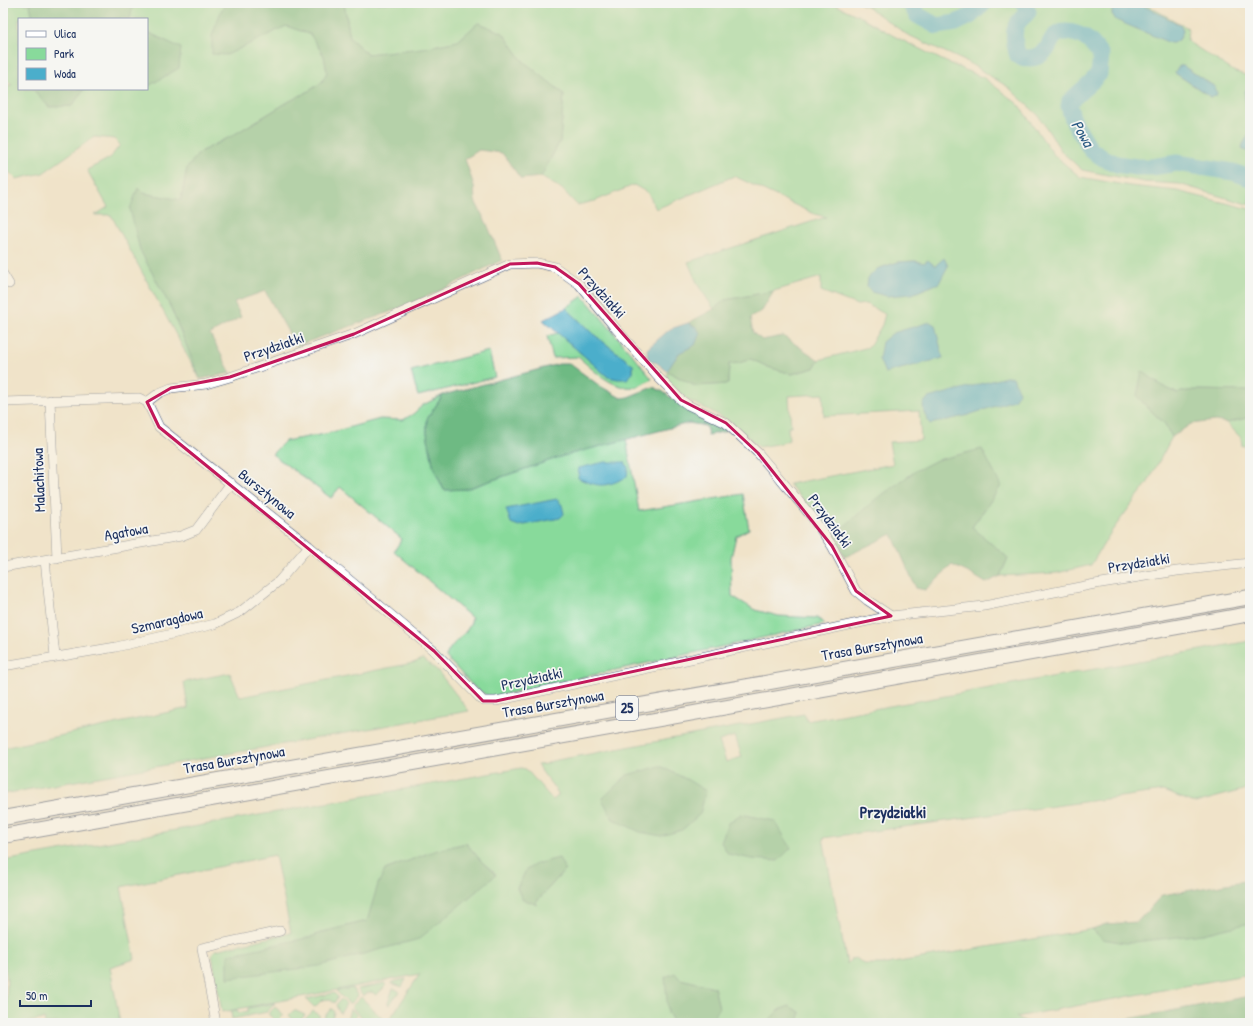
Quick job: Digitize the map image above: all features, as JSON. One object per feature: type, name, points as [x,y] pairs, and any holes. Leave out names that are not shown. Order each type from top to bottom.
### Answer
[{"type":"main road","name":"Trasa Bursztynowa","points":[[3,818],[1250,597]]},
{"type":"main road","name":"25","points":[[3,836],[1250,614]]},
{"type":"street","name":"Przydziałki","points":[[147,402],[158,393],[171,388],[206,384],[230,377],[354,334],[510,264],[536,263],[554,267],[579,284],[642,359],[681,400],[688,405],[726,423],[758,453],[813,518],[841,560],[856,591],[891,616]]},
{"type":"street","points":[[3,274],[9,284]]},
{"type":"street","points":[[3,402],[139,398],[147,402]]},
{"type":"street","name":"Malachitowa","points":[[50,400],[57,558]]},
{"type":"street","name":"Bursztynowa","points":[[147,402],[159,427],[309,546],[434,651],[483,701]]},
{"type":"street","name":"Agatowa","points":[[3,567],[181,536],[196,530],[231,484]]},
{"type":"street","name":"Szmaragdowa","points":[[3,666],[116,646],[215,624],[240,612],[279,582],[309,546]]},
{"type":"street","points":[[45,560],[55,656]]},
{"type":"street","name":"Przydziałki","points":[[483,701],[496,701],[891,616],[984,606],[1095,584],[1177,571],[1250,563]]},
{"type":"street","points":[[216,1023],[202,948],[280,931]]},
{"type":"highlighted area","points":[[537,263],[555,267],[579,284],[681,400],[726,423],[758,453],[832,546],[856,591],[891,616],[496,701],[483,701],[434,651],[159,427],[147,402],[171,388],[230,377],[354,334],[510,264]]},
{"type":"green space","points":[[3,3],[30,4],[33,18],[18,18],[18,90],[34,90],[49,107],[72,106],[83,90],[148,90],[148,86],[181,48],[148,32],[148,18],[130,18],[132,9],[138,3],[226,3],[221,11],[259,39],[286,26],[310,34],[324,56],[327,72],[322,82],[230,137],[200,152],[187,168],[181,200],[143,193],[138,189],[131,209],[140,250],[171,308],[200,379],[111,215],[95,215],[108,207],[87,170],[110,158],[120,145],[115,139],[94,137],[43,173],[16,179],[3,166],[3,86],[12,85],[6,80],[3,80]]},
{"type":"green space","points":[[28,3],[138,3],[132,9],[130,18],[33,18],[30,4]]},
{"type":"green space","points":[[226,3],[344,3],[350,38],[367,54],[423,48],[458,41],[478,23],[503,33],[523,61],[564,94],[560,141],[541,177],[521,179],[502,153],[479,150],[465,159],[474,186],[475,201],[487,224],[502,260],[433,294],[387,313],[296,346],[265,291],[234,302],[241,317],[210,334],[231,373],[200,379],[171,308],[140,250],[130,209],[138,188],[143,193],[181,200],[187,168],[200,152],[230,137],[309,91],[322,82],[327,72],[324,56],[310,34],[286,26],[227,55],[212,54],[212,36],[221,11]]},
{"type":"green space","points":[[344,3],[832,3],[944,61],[984,78],[1018,104],[1054,155],[1080,177],[1130,186],[1177,191],[1250,209],[1250,391],[1194,390],[1177,393],[1162,386],[1143,372],[1146,406],[1165,424],[1172,437],[1147,484],[1111,532],[1091,565],[1057,573],[1000,576],[1008,558],[972,527],[1001,486],[937,460],[895,486],[833,536],[789,484],[893,464],[889,442],[921,440],[919,411],[824,416],[823,394],[789,396],[791,427],[788,427],[789,440],[782,443],[759,447],[731,422],[688,400],[667,380],[667,371],[695,386],[728,384],[729,364],[739,363],[751,359],[768,367],[792,374],[814,368],[819,360],[869,347],[882,325],[885,314],[866,304],[857,305],[821,291],[821,277],[774,291],[725,300],[714,309],[698,285],[688,262],[826,217],[814,214],[734,176],[656,209],[648,193],[634,185],[595,201],[577,205],[562,189],[541,177],[560,141],[564,94],[523,61],[503,33],[478,23],[458,41],[423,48],[367,54],[350,38]],"holes":[[[915,261],[935,266],[944,271],[939,283],[877,269],[898,262]]]},
{"type":"green space","points":[[859,3],[1089,3],[1093,5],[1097,3],[1114,3],[1112,14],[1179,40],[1183,31],[1180,25],[1138,3],[1143,3],[1188,28],[1187,41],[1235,72],[1250,76],[1250,86],[1245,91],[1245,96],[1246,102],[1250,107],[1250,137],[1248,136],[1242,149],[1250,153],[1250,205],[1179,184],[1144,182],[1082,170],[1062,152],[1038,115],[1008,87],[969,63],[906,34],[868,7]],"holes":[[[1180,66],[1183,66],[1215,87],[1211,97],[1175,73]]]},
{"type":"green space","points":[[148,32],[181,48],[179,68],[148,86]]},
{"type":"green space","points":[[34,90],[83,90],[72,106],[49,107]]},
{"type":"green space","points":[[774,291],[762,311],[750,318],[753,333],[762,340],[783,336],[819,360],[814,368],[792,374],[768,367],[751,359],[739,363],[729,364],[728,384],[695,386],[667,371],[696,327],[688,323],[714,309],[725,300]]},
{"type":"green space","points":[[583,296],[652,379],[635,387],[627,387],[604,378],[578,357],[553,358],[547,336],[558,333],[608,377],[627,379],[633,373],[633,365],[592,333],[566,308]]},
{"type":"green space","points":[[489,351],[495,377],[418,396],[411,371]]},
{"type":"green space","points":[[559,364],[570,364],[600,386],[621,398],[628,397],[653,387],[662,391],[684,407],[723,427],[727,431],[708,435],[706,426],[689,423],[563,456],[466,489],[444,490],[434,469],[427,433],[427,419],[443,395]]},
{"type":"green space","points":[[1142,371],[1162,386],[1177,393],[1194,390],[1250,391],[1250,417],[1227,423],[1215,421],[1191,424],[1172,437],[1165,424],[1137,396]]},
{"type":"green space","points":[[443,395],[427,419],[427,433],[434,469],[444,490],[466,489],[563,456],[626,439],[639,511],[743,494],[749,529],[736,536],[731,558],[732,596],[755,610],[779,616],[817,618],[825,624],[497,696],[486,695],[473,686],[446,657],[451,647],[468,629],[472,618],[394,551],[402,539],[340,487],[331,498],[272,454],[285,441],[325,434],[380,419],[403,420],[423,405]]},
{"type":"green space","points":[[1250,417],[1250,445],[1242,446],[1241,438],[1227,423]]},
{"type":"green space","points":[[982,449],[1001,486],[972,527],[1008,558],[1000,576],[986,583],[952,565],[925,590],[916,588],[892,534],[845,557],[833,536],[876,499],[917,470],[937,460]]},
{"type":"green space","points":[[1250,641],[1250,788],[1195,803],[1163,791],[823,838],[847,964],[851,959],[856,958],[864,964],[887,964],[1092,929],[1102,939],[1250,922],[1250,974],[1016,1017],[1029,1023],[799,1023],[800,1012],[779,1010],[766,1023],[711,1023],[719,1008],[714,987],[680,979],[668,1012],[674,1023],[387,1023],[420,974],[222,1012],[212,954],[215,950],[291,933],[275,855],[121,887],[135,959],[110,967],[120,1023],[45,1023],[44,1019],[22,1023],[6,1023],[7,979],[3,953],[3,861],[521,768],[526,769],[553,800],[558,796],[558,793],[537,765],[804,714],[807,721]],"holes":[[[735,736],[742,757],[726,762],[719,741]],[[466,843],[482,862],[496,874],[228,978],[323,932],[368,921],[385,870],[434,851]],[[527,870],[565,870],[536,902],[522,899],[517,888]]]},
{"type":"green space","points":[[423,659],[437,670],[469,711],[3,794],[3,748],[188,708],[184,682],[230,673],[240,697],[413,663]]},
{"type":"green space","points":[[660,766],[706,791],[700,814],[682,830],[661,836],[640,832],[613,819],[602,799],[627,775]]},
{"type":"green space","points":[[741,814],[775,821],[791,848],[778,861],[752,859],[728,854],[721,842],[728,823]]},
{"type":"green space","points":[[466,843],[482,862],[496,875],[419,939],[319,966],[228,978],[228,955],[311,937],[323,932],[367,921],[378,884],[385,870],[434,851]]},
{"type":"green space","points":[[559,858],[565,870],[536,902],[537,905],[522,899],[517,888],[526,870],[536,864]]},
{"type":"green space","points":[[1250,880],[1250,923],[1203,934],[1126,943],[1102,939],[1092,929],[1106,924],[1137,922],[1162,895]]},
{"type":"green space","points":[[675,973],[680,979],[714,987],[719,1008],[711,1023],[674,1023],[668,1012],[665,977]]},
{"type":"green space","points":[[406,979],[402,987],[391,983],[392,982]]},
{"type":"green space","points":[[385,983],[386,986],[376,995],[372,992],[363,996],[357,989]]},
{"type":"green space","points":[[352,988],[358,996],[350,1004],[336,991]]},
{"type":"green space","points":[[393,988],[399,992],[389,1005],[388,1003]]},
{"type":"green space","points":[[334,993],[338,997],[334,1003],[329,999],[322,1000],[314,1007],[306,999]]},
{"type":"green space","points":[[1250,996],[1250,1023],[1107,1023]]},
{"type":"green space","points":[[361,997],[382,1018],[379,1023],[368,1023],[352,1008],[352,1006]]},
{"type":"green space","points":[[341,999],[346,1004],[340,1014],[336,1005]]},
{"type":"green space","points":[[275,1003],[267,1012],[232,1019],[231,1011],[237,1010],[238,1013],[248,1011],[248,1008]]},
{"type":"green space","points":[[789,1006],[800,1012],[799,1023],[766,1023],[779,1010]]},
{"type":"green space","points":[[275,1007],[284,1015],[277,1022],[268,1014]]},
{"type":"green space","points":[[331,1009],[334,1012],[330,1023],[324,1017]]},
{"type":"green space","points":[[350,1009],[357,1015],[349,1023],[347,1021]]},
{"type":"green space","points":[[294,1010],[305,1015],[298,1023],[296,1023],[289,1015]]},
{"type":"green space","points":[[313,1011],[320,1016],[314,1023],[301,1023]]},
{"type":"water","points":[[1114,3],[1138,3],[1180,25],[1183,31],[1179,40],[1170,43],[1116,20],[1112,14]]},
{"type":"water","points":[[1180,66],[1183,66],[1215,87],[1217,93],[1216,96],[1211,97],[1175,73]]},
{"type":"water","points":[[1250,86],[1250,107],[1246,102],[1245,91]]},
{"type":"water","points":[[1248,136],[1250,137],[1250,153],[1242,149]]},
{"type":"water","points":[[944,258],[948,266],[939,283],[912,294],[887,296],[871,292],[867,287],[868,278],[877,269],[898,262],[915,261],[924,263],[928,260],[935,266]]},
{"type":"water","points":[[566,308],[592,333],[633,365],[633,373],[627,379],[608,377],[543,320]]},
{"type":"water","points":[[930,322],[935,325],[943,358],[885,373],[879,359],[882,342],[893,333]]},
{"type":"water","points":[[688,323],[696,327],[700,333],[695,345],[679,353],[667,371],[657,363],[648,360],[647,349],[670,329]]},
{"type":"water","points":[[1006,377],[1013,377],[1019,393],[1014,400],[965,416],[930,424],[924,413],[923,404],[928,398]]},
{"type":"water","points":[[605,462],[625,462],[628,468],[627,477],[613,483],[602,485],[597,485],[578,478],[579,468]]},
{"type":"water","points":[[557,499],[562,505],[564,514],[560,518],[519,526],[511,523],[506,509]]},
{"type":"waterway","name":"Powa","points":[[910,3],[917,15],[937,26],[956,23],[970,16],[984,3]]},
{"type":"waterway","name":"Powa","points":[[1024,3],[1028,12],[1018,22],[1015,28],[1014,36],[1018,56],[1026,58],[1037,56],[1047,49],[1053,38],[1066,32],[1071,32],[1085,38],[1101,55],[1099,74],[1070,101],[1069,106],[1073,120],[1091,150],[1103,158],[1117,164],[1136,167],[1152,167],[1177,163],[1233,172],[1250,178]]},
{"type":"district","name":"Przydziałki","points":[[893,812]]}]
